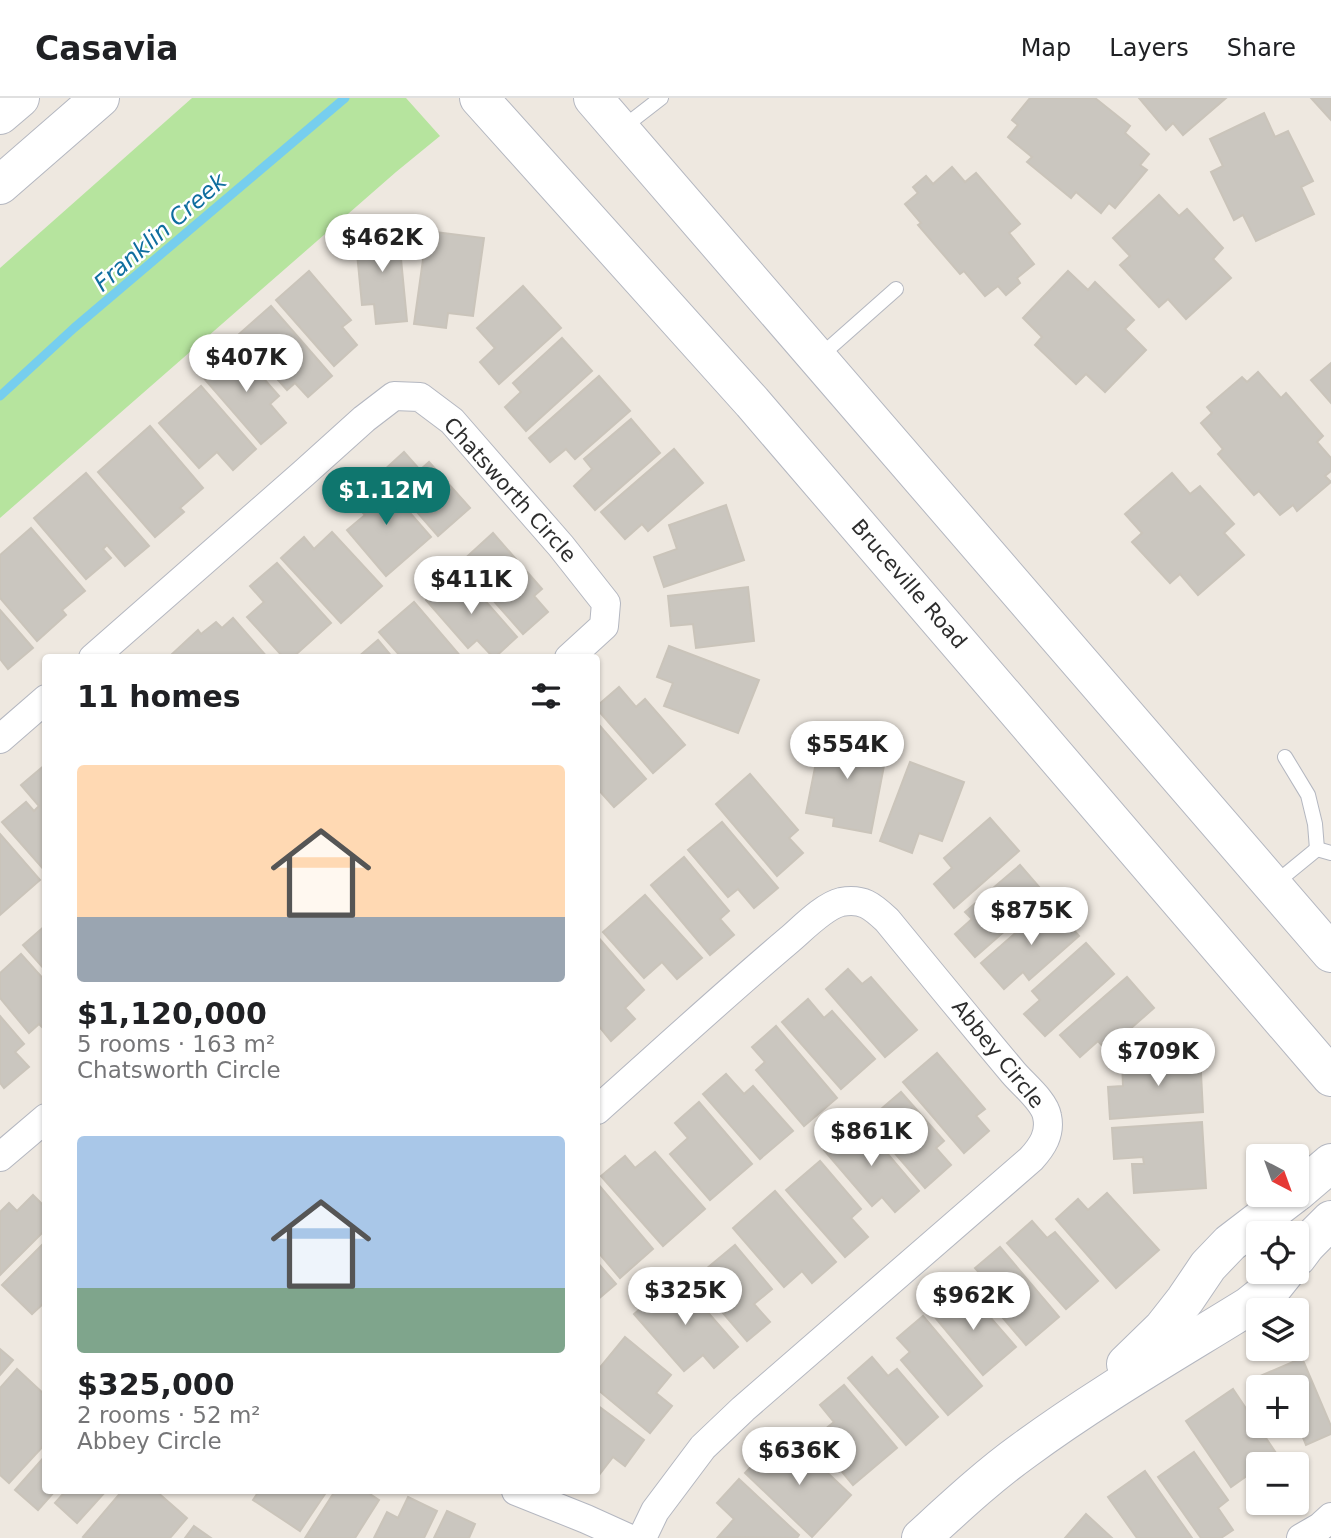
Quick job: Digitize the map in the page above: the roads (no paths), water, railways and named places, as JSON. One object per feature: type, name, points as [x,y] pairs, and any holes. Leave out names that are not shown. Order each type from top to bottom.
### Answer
[{"type":"main road","points":[[0,115],[20,98]]},
{"type":"main road","points":[[0,185],[100,98]]},
{"type":"main road","name":"Bruceville Road","points":[[479,98],[752,402],[1331,1077]]},
{"type":"main road","points":[[593,98],[1331,953]]},
{"type":"main road","points":[[1309,1182],[1331,1163]]},
{"type":"main road","points":[[1068,1419],[1163,1328],[1208,1266],[1230,1243],[1276,1208]]},
{"type":"main road","points":[[1309,1242],[1331,1220]]},
{"type":"main road","points":[[921,1538],[1021,1452],[1068,1419],[1249,1306],[1275,1284]]},
{"type":"street","name":"Chatsworth Circle","points":[[98,654],[364,419],[394,396],[420,397],[452,421],[561,546],[606,603],[604,626],[573,654]]},
{"type":"street","points":[[0,738],[42,702]]},
{"type":"street","name":"Abbey Circle","points":[[600,1107],[821,913],[837,903],[855,901],[871,905],[887,920],[1038,1100],[1047,1115],[1043,1146],[1031,1159],[743,1409],[703,1447],[655,1511],[642,1538]]},
{"type":"street","points":[[0,1157],[42,1129]]},
{"type":"street","points":[[524,1494],[628,1538]]},
{"type":"street","points":[[1301,1538],[1331,1517]]},
{"type":"lane","points":[[620,130],[661,98]]},
{"type":"lane","points":[[817,358],[896,289]]},
{"type":"lane","points":[[1272,886],[1324,851],[1308,794],[1285,757]]},
{"type":"waterway","name":"Franklin Creek","points":[[0,396],[74,328],[345,98]]}]
